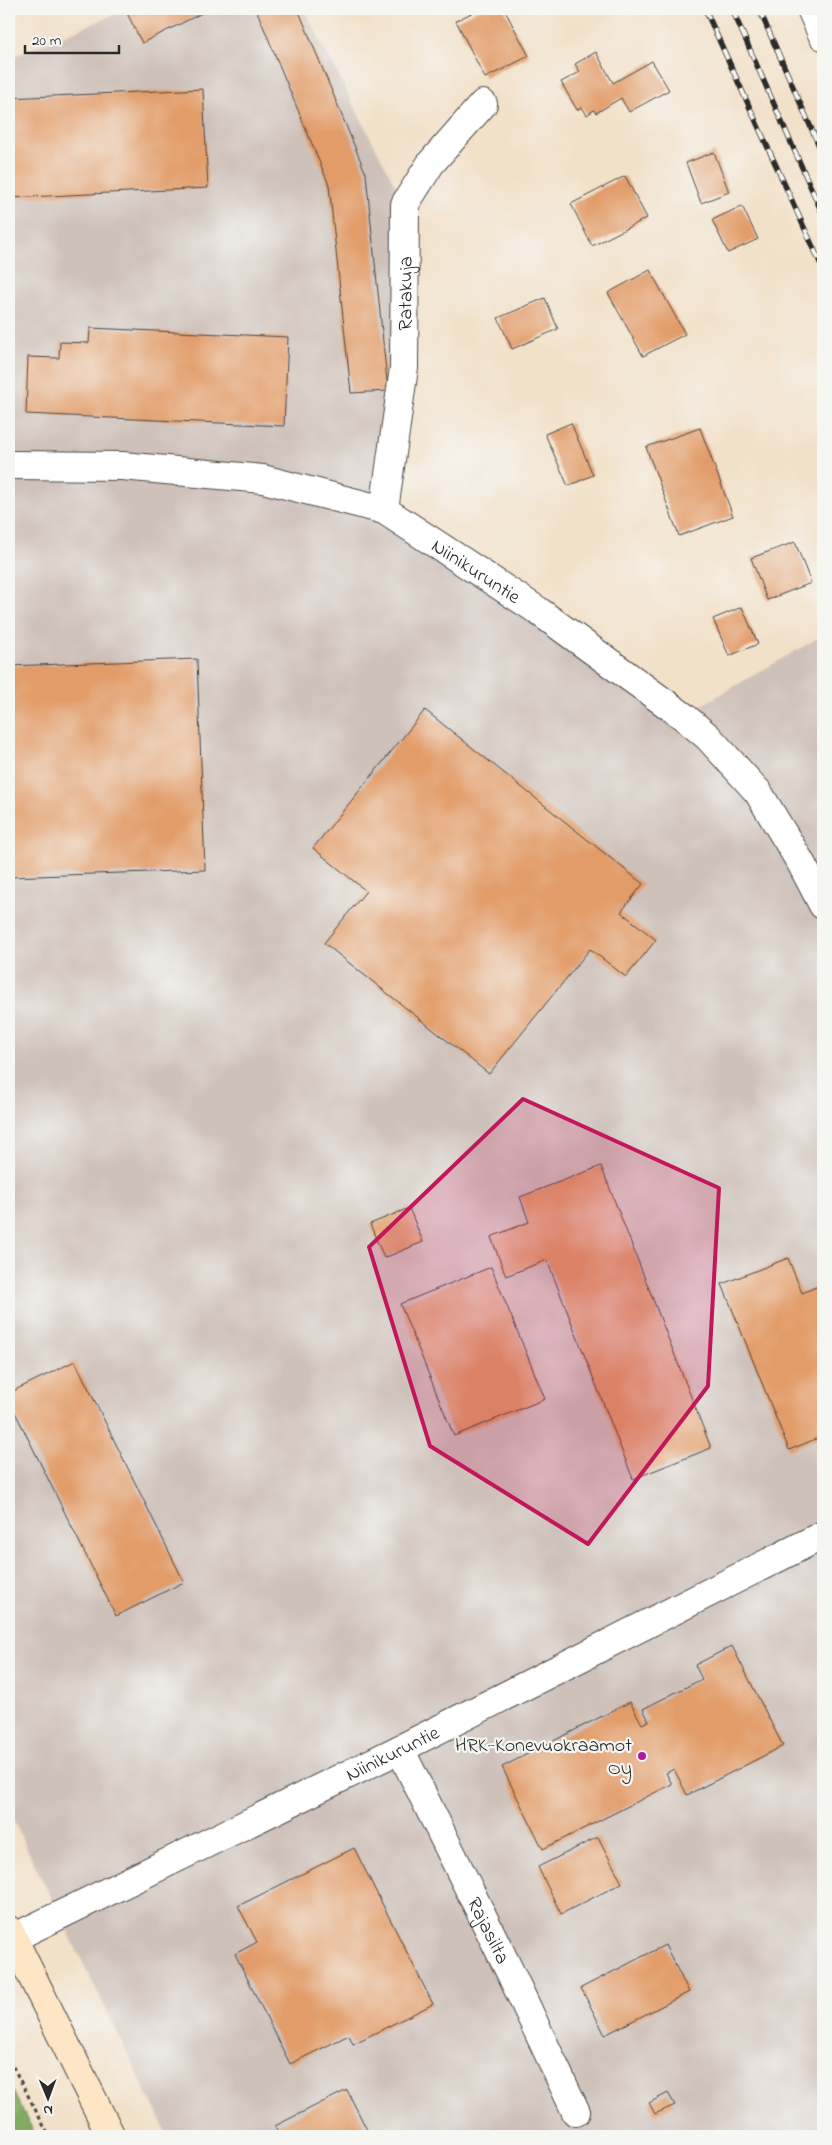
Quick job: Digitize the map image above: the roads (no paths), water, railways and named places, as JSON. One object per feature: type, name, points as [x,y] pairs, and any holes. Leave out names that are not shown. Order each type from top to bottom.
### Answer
[{"type":"main road","points":[[11,1934],[111,2136]]},
{"type":"street","points":[[811,9],[823,36]]},
{"type":"street","name":"Ratakuja","points":[[384,510],[404,368],[405,204],[431,163],[483,104]]},
{"type":"street","name":"Niinikuruntie","points":[[9,465],[122,466],[263,479],[384,510],[537,610],[683,716],[708,737],[758,792],[801,863],[823,905]]},
{"type":"street","name":"Niinikuruntie","points":[[11,1934],[400,1750],[823,1535]]},
{"type":"street","name":"Rajasilta","points":[[400,1750],[511,1974],[576,2112]]},
{"type":"railway","points":[[705,9],[823,269]]},
{"type":"railway","points":[[732,9],[823,215]]},
{"type":"railway","points":[[759,9],[823,155]]},
{"type":"place","name":"HRK-Konevuokraamot Oy","points":[[642,1756]]}]
